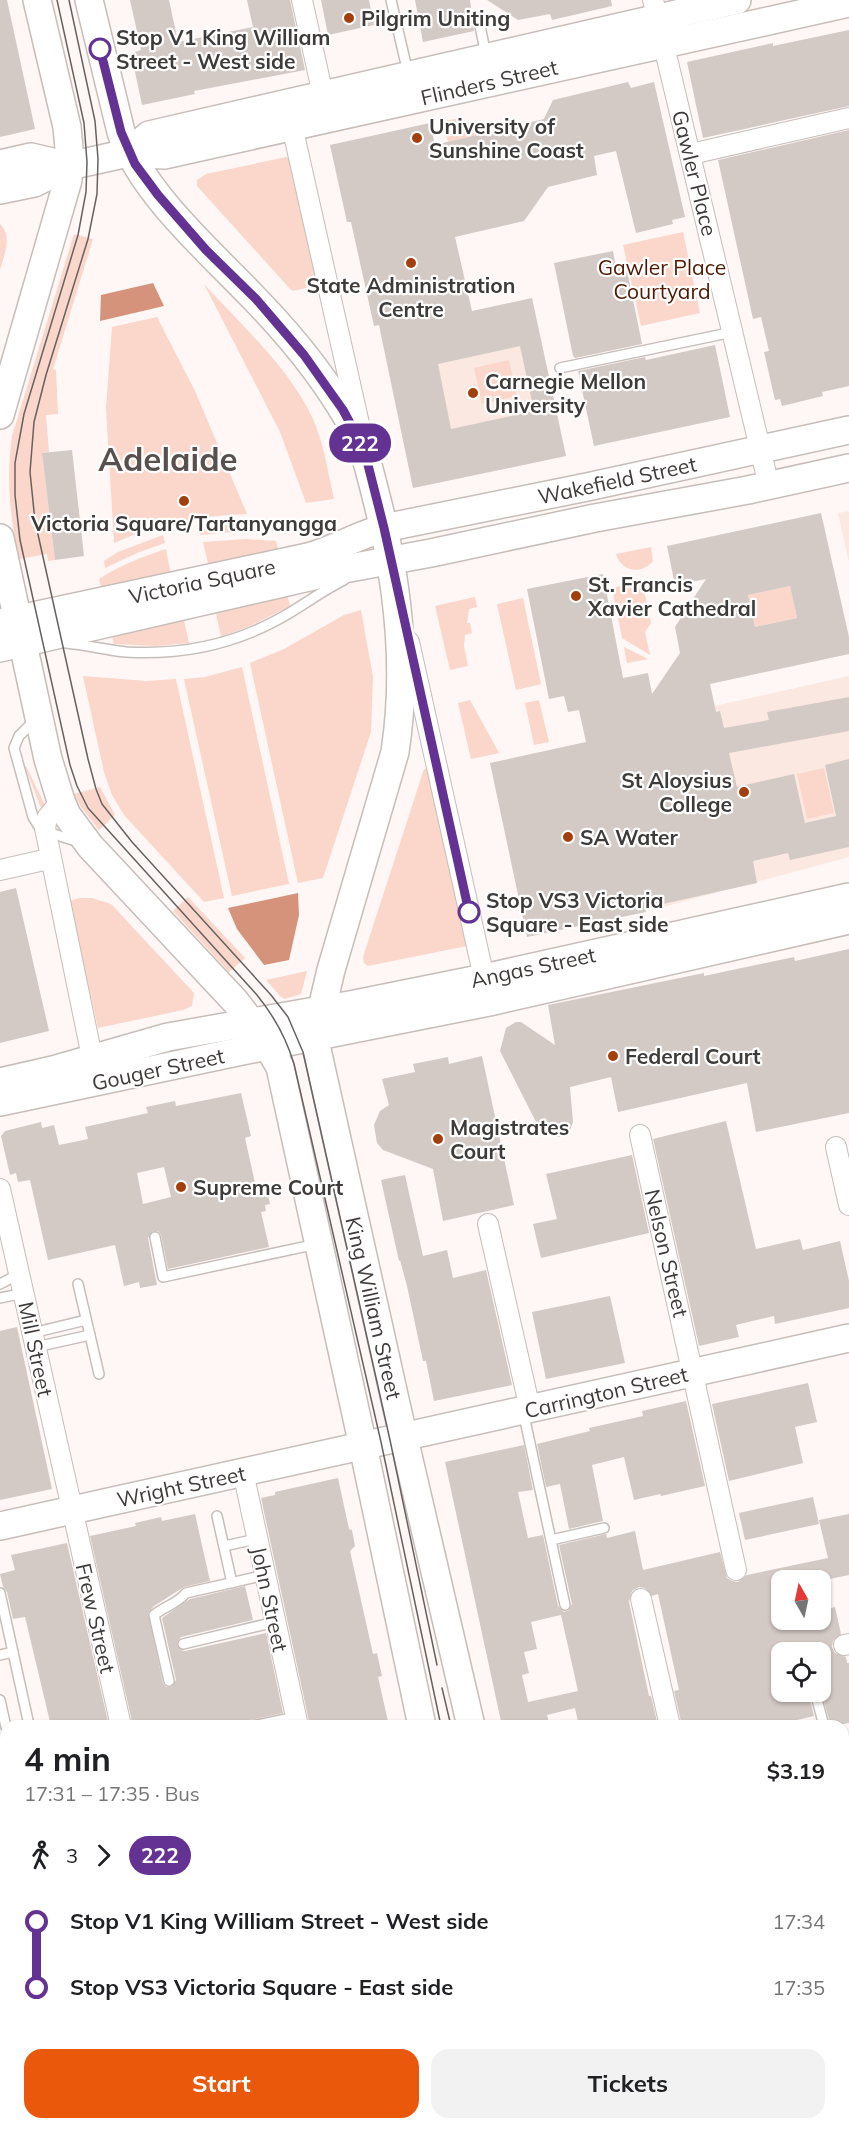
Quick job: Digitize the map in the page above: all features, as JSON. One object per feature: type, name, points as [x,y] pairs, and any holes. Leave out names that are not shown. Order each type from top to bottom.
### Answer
[{"type":"main road","points":[[0,415],[65,194],[69,166],[67,127],[36,0]]},
{"type":"main road","points":[[89,0],[119,124],[129,153],[158,195],[206,250],[256,299],[304,355],[343,410],[366,457],[391,560]]},
{"type":"main road","name":"Flinders Street","points":[[129,153],[149,135],[487,57],[656,9],[736,0]]},
{"type":"main road","name":"Flinders Street","points":[[69,166],[129,153],[164,154],[849,3]]},
{"type":"main road","points":[[0,164],[31,157],[69,166]]},
{"type":"main road","points":[[0,190],[34,183],[69,166]]},
{"type":"main road","name":"Wakefield Street","points":[[384,528],[849,430]]},
{"type":"main road","name":"Wakefield Street","points":[[391,560],[595,518],[769,486],[849,468]]},
{"type":"main road","name":"Victoria Square","points":[[10,633],[308,558],[384,528]]},
{"type":"main road","points":[[0,538],[10,633],[38,717],[61,801],[68,815],[90,846],[223,988],[268,1046]]},
{"type":"main road","name":"Victoria Square","points":[[10,633],[104,622],[344,568],[391,560]]},
{"type":"main road","name":"King William Street","points":[[391,560],[402,686],[400,718],[395,752],[331,970],[319,1023],[318,1058],[470,1720]]},
{"type":"main road","name":"Angas Street","points":[[486,990],[849,897]]},
{"type":"main road","name":"Angas Street","points":[[251,1023],[319,1023],[849,920]]},
{"type":"main road","name":"Gouger Street","points":[[0,1082],[37,1074],[168,1036],[251,1023]]},
{"type":"main road","name":"Gouger Street","points":[[0,1102],[268,1046],[319,1023]]},
{"type":"main road","name":"King William Street","points":[[268,1046],[280,1067],[421,1720]]},
{"type":"main road","points":[[92,1058],[124,1071],[147,1071]]},
{"type":"main road","name":"Carrington Street","points":[[363,1446],[849,1338]]},
{"type":"main road","name":"Wright Street","points":[[0,1526],[363,1446]]},
{"type":"street","points":[[302,0],[323,95]]},
{"type":"street","name":"Gawler Place","points":[[656,9],[769,486]]},
{"type":"street","points":[[691,154],[849,118]]},
{"type":"street","points":[[292,126],[366,457]]},
{"type":"street","points":[[391,560],[486,990]]},
{"type":"street","points":[[61,801],[47,818],[46,832],[92,1058]]},
{"type":"street","points":[[0,870],[44,860]]},
{"type":"street","name":"Nelson Street","points":[[640,1135],[736,1570]]},
{"type":"street","points":[[836,1147],[849,1205]]},
{"type":"street","name":"Mill Street","points":[[0,1189],[34,1340],[42,1404],[72,1510]]},
{"type":"street","points":[[488,1224],[527,1410]]},
{"type":"street","name":"John Street","points":[[243,1472],[297,1720]]},
{"type":"street","name":"Frew Street","points":[[72,1510],[120,1720]]},
{"type":"street","points":[[641,1599],[669,1720]]},
{"type":"lane","points":[[391,0],[409,75]]},
{"type":"lane","points":[[480,26],[487,57]]},
{"type":"lane","points":[[560,368],[733,332]]},
{"type":"lane","points":[[10,633],[125,652],[179,651],[213,645],[262,627],[337,583],[391,560]]},
{"type":"lane","points":[[38,717],[19,736],[14,748],[33,817],[38,827],[46,832],[90,846]]},
{"type":"lane","points":[[155,1237],[163,1277],[319,1244]]},
{"type":"lane","points":[[0,1284],[21,1283]]},
{"type":"lane","points":[[0,1298],[21,1283]]},
{"type":"lane","points":[[78,1284],[99,1374]]},
{"type":"lane","points":[[34,1340],[87,1320]]},
{"type":"lane","points":[[34,1340],[90,1335]]},
{"type":"lane","points":[[527,1410],[565,1605]]},
{"type":"lane","points":[[217,1515],[232,1583]]},
{"type":"lane","points":[[551,1540],[604,1528]]},
{"type":"lane","points":[[224,1546],[257,1539]]},
{"type":"lane","points":[[169,1681],[154,1615],[166,1606],[177,1603],[186,1593],[265,1575]]},
{"type":"lane","points":[[0,1593],[28,1720]]},
{"type":"lane","points":[[183,1644],[275,1622]]},
{"type":"lane","points":[[0,1655],[13,1652]]},
{"type":"lane","points":[[0,1700],[4,1720]]},
{"type":"lane","points":[[818,1702],[822,1720]]},
{"type":"shaded area","points":[[153,283],[164,306],[100,321],[101,295]]},
{"type":"shaded area","name":"Carnegie Mellon University","points":[[532,299],[566,456],[413,488],[380,331]]},
{"type":"shaded area","points":[[849,511],[849,563],[838,513]]},
{"type":"shaded area","name":"St Aloysius College","points":[[849,676],[849,857],[663,907],[625,726]]},
{"type":"shaded area","points":[[298,893],[299,915],[289,960],[264,965],[237,929],[228,908]]},
{"type":"green space","points":[[461,118],[481,130],[487,128],[493,131],[448,142],[443,121]]},
{"type":"green space","points":[[291,156],[320,285],[292,291],[197,186],[197,180],[206,174]]},
{"type":"green space","points":[[0,224],[7,240],[0,270]]},
{"type":"green space","name":"Gawler Place Courtyard","points":[[683,232],[700,313],[641,326],[623,245]]},
{"type":"green space","points":[[74,234],[93,239],[53,369],[56,370],[58,414],[46,415],[49,452],[42,453],[55,560],[48,561],[47,554],[19,559],[10,498],[9,467],[12,436]]},
{"type":"green space","points":[[204,284],[264,348],[303,400],[320,438],[334,499],[306,503],[280,432]]},
{"type":"green space","points":[[157,317],[195,391],[247,514],[179,522],[147,530],[114,543],[106,408],[112,327]]},
{"type":"green space","points":[[509,360],[517,396],[482,404],[474,368]]},
{"type":"green space","points":[[235,524],[264,525],[264,532],[200,535],[199,527]]},
{"type":"green space","points":[[163,535],[165,543],[105,568],[104,561],[118,552]]},
{"type":"green space","points":[[246,539],[276,541],[279,553],[209,568],[203,542]]},
{"type":"green space","points":[[651,547],[653,561],[638,570],[622,565],[616,554]]},
{"type":"green space","points":[[166,549],[171,575],[102,591],[99,579],[123,565]]},
{"type":"green space","points":[[642,581],[651,623],[645,632],[650,655],[622,638],[612,588]]},
{"type":"green space","points":[[790,586],[797,618],[755,627],[748,595]]},
{"type":"green space","points":[[287,594],[290,606],[221,637],[215,609]]},
{"type":"green space","points":[[475,597],[477,607],[469,609],[467,623],[470,623],[472,633],[465,635],[464,646],[468,666],[450,670],[435,606]]},
{"type":"green space","points":[[523,598],[541,684],[516,690],[497,604]]},
{"type":"green space","points":[[361,610],[373,677],[371,732],[323,878],[298,883],[250,663],[284,649],[344,615]]},
{"type":"green space","points":[[183,616],[189,643],[156,646],[114,644],[111,632]]},
{"type":"green space","points":[[624,647],[648,659],[627,663]]},
{"type":"green space","points":[[242,667],[289,884],[232,896],[184,679],[205,677]]},
{"type":"green space","points":[[83,676],[146,681],[176,679],[224,898],[204,902],[124,815],[112,795],[104,772]]},
{"type":"green space","points":[[470,700],[499,753],[471,759],[458,703]]},
{"type":"green space","points":[[539,700],[549,742],[534,745],[525,703]]},
{"type":"green space","points":[[25,767],[45,805],[41,808]]},
{"type":"green space","points":[[429,768],[467,946],[368,966],[364,963],[363,957],[424,769]]},
{"type":"green space","points":[[824,768],[834,813],[807,819],[797,774]]},
{"type":"green space","points":[[100,787],[115,815],[99,830],[74,794]]},
{"type":"green space","points":[[188,897],[245,958],[229,972],[173,911]]},
{"type":"green space","points":[[92,898],[111,904],[194,993],[192,1006],[183,1010],[98,1028],[69,901]]},
{"type":"green space","points":[[307,971],[301,994],[285,999],[266,980]]},
{"type":"building","points":[[0,0],[7,0],[35,129],[0,137]]},
{"type":"building","points":[[130,0],[169,0],[178,42],[253,27],[247,0],[290,0],[305,70],[194,91],[195,94],[142,105],[131,53],[141,50]]},
{"type":"building","name":"Pilgrim Uniting","points":[[321,0],[369,0],[374,25],[328,35]]},
{"type":"building","points":[[415,0],[470,0],[474,31],[423,42]]},
{"type":"building","points":[[487,0],[611,0],[612,6],[552,20],[550,14],[518,20]]},
{"type":"building","points":[[849,30],[849,106],[703,138],[687,62],[773,43],[773,46]]},
{"type":"building","points":[[628,82],[631,88],[654,82],[685,217],[672,220],[673,224],[636,233],[616,151],[594,156],[597,175],[548,187],[524,221],[455,237],[472,311],[532,298],[566,456],[413,488],[379,325],[374,326],[351,222],[347,222],[330,145],[430,123],[435,145],[544,119],[553,100]],"holes":[[[520,346],[534,411],[451,429],[438,364]]]},
{"type":"building","points":[[849,130],[849,386],[822,392],[823,396],[782,406],[780,399],[775,400],[764,352],[769,351],[761,317],[753,319],[718,160]]},
{"type":"building","points":[[613,251],[616,267],[626,265],[642,344],[575,358],[554,263]]},
{"type":"building","points":[[715,345],[730,417],[594,446],[578,371],[645,357],[646,360]]},
{"type":"building","points":[[72,450],[84,556],[55,560],[42,453]]},
{"type":"building","points":[[821,513],[849,637],[849,654],[710,684],[716,712],[720,711],[724,728],[769,720],[767,712],[849,697],[849,731],[729,753],[737,787],[794,774],[805,823],[836,816],[825,765],[849,759],[849,847],[790,860],[788,853],[753,861],[757,883],[645,908],[646,912],[527,937],[490,763],[586,742],[579,710],[568,712],[564,696],[549,699],[527,589],[603,574],[623,678],[648,673],[652,694],[680,653],[675,627],[706,579],[675,585],[667,546]],"holes":[[[790,586],[797,618],[755,627],[748,595]]]},
{"type":"building","points":[[16,888],[49,1031],[0,1043],[0,892]]},
{"type":"building","points":[[849,949],[849,1113],[756,1132],[747,1083],[618,1112],[611,1077],[570,1087],[573,1122],[569,1133],[559,1137],[546,1133],[538,1126],[500,1051],[506,1028],[516,1022],[521,1022],[555,1045],[548,1005],[704,973],[704,976],[794,957],[795,961]]},
{"type":"building","name":"Magistrates Court","points":[[482,1056],[514,1205],[443,1221],[433,1169],[383,1150],[377,1143],[374,1125],[380,1111],[389,1105],[382,1079],[415,1072],[413,1064],[448,1057],[449,1064]]},
{"type":"building","points":[[241,1093],[251,1136],[245,1138],[255,1183],[259,1182],[260,1187],[266,1186],[270,1204],[265,1205],[266,1211],[261,1212],[269,1247],[168,1269],[161,1235],[158,1231],[153,1231],[148,1238],[157,1285],[140,1288],[139,1282],[124,1286],[115,1245],[48,1260],[30,1180],[18,1182],[16,1173],[10,1175],[1,1136],[5,1131],[41,1122],[42,1128],[54,1125],[59,1145],[88,1139],[85,1127],[148,1113],[146,1107],[175,1101],[176,1106]],"holes":[[[164,1167],[171,1197],[143,1204],[137,1173]]]},
{"type":"building","points":[[726,1121],[756,1249],[800,1239],[803,1250],[840,1241],[849,1281],[849,1308],[775,1324],[774,1316],[736,1325],[739,1337],[699,1346],[653,1139]]},
{"type":"building","points":[[632,1155],[649,1233],[541,1258],[533,1224],[557,1219],[546,1174]]},
{"type":"building","points":[[405,1175],[423,1256],[447,1250],[453,1278],[486,1270],[512,1385],[434,1401],[381,1180]]},
{"type":"building","points":[[610,1296],[625,1363],[546,1379],[532,1312]]},
{"type":"building","points":[[17,1327],[52,1489],[0,1500],[0,1331]]},
{"type":"building","points":[[808,1383],[817,1422],[795,1427],[803,1463],[729,1481],[712,1404]]},
{"type":"building","points":[[686,1401],[705,1486],[634,1500],[624,1457],[592,1465],[603,1521],[569,1529],[560,1484],[546,1487],[537,1444],[590,1431],[589,1428],[643,1416],[642,1411]]},
{"type":"building","points":[[524,1445],[533,1490],[518,1492],[528,1538],[543,1535],[558,1606],[564,1612],[569,1610],[572,1604],[559,1545],[606,1534],[607,1538],[635,1531],[643,1570],[720,1552],[727,1578],[738,1582],[747,1575],[828,1558],[819,1520],[849,1514],[849,1575],[831,1579],[831,1570],[771,1570],[771,1630],[831,1630],[831,1608],[835,1607],[841,1634],[833,1641],[832,1647],[835,1653],[846,1657],[849,1663],[849,1720],[829,1720],[824,1702],[831,1702],[831,1642],[771,1642],[771,1702],[810,1702],[814,1716],[797,1720],[681,1720],[674,1691],[679,1690],[658,1594],[652,1596],[645,1588],[639,1587],[632,1591],[629,1602],[649,1696],[651,1696],[657,1720],[578,1720],[575,1708],[547,1715],[548,1720],[501,1720],[445,1462]],"holes":[[[561,1615],[578,1691],[528,1702],[522,1675],[529,1673],[524,1652],[537,1649],[531,1622]]]},
{"type":"building","points":[[338,1478],[355,1546],[350,1551],[373,1654],[377,1653],[382,1676],[378,1677],[388,1720],[309,1720],[261,1498],[275,1495],[275,1492]]},
{"type":"building","points":[[813,1497],[819,1524],[745,1540],[739,1513]]},
{"type":"building","points":[[195,1514],[210,1581],[184,1587],[154,1606],[148,1613],[163,1683],[166,1687],[171,1687],[176,1680],[162,1618],[190,1599],[245,1586],[253,1620],[181,1637],[177,1646],[185,1651],[266,1633],[283,1713],[250,1720],[132,1720],[90,1536],[136,1526],[135,1523],[161,1517],[162,1521]]},
{"type":"building","points":[[67,1543],[108,1720],[50,1720],[25,1617],[13,1619],[7,1592],[3,1587],[0,1574],[15,1570],[11,1555]]},
{"type":"tram line","points":[[57,0],[84,123],[87,162],[86,192],[78,235],[24,414],[15,463],[15,495],[20,540],[70,765],[88,808],[257,995],[274,1019],[287,1045],[294,1064],[381,1442],[440,1720]]},
{"type":"tram line","points":[[69,0],[95,121],[98,159],[97,194],[88,239],[34,422],[30,472],[35,521],[88,759],[102,804],[132,842],[271,995],[288,1017],[303,1052],[390,1440],[437,1665]]},
{"type":"tram line","points":[[442,1688],[450,1720]]},
{"type":"bus line","name":"222","points":[[100,49],[121,132],[135,164],[158,195],[206,250],[256,299],[304,355],[343,410],[366,457],[384,528],[469,912]]},
{"type":"place","name":"Pilgrim Uniting","points":[[349,18]]},
{"type":"place","name":"Stop V1 King William Street - West side","points":[[100,49]]},
{"type":"place","name":"University of Sunshine Coast","points":[[417,138]]},
{"type":"place","name":"State Administration Centre","points":[[411,263]]},
{"type":"place","name":"Carnegie Mellon University","points":[[473,393]]},
{"type":"place","name":"Victoria Square/Tartanyangga","points":[[184,501]]},
{"type":"place","name":"St. Francis Xavier Cathedral","points":[[576,596]]},
{"type":"place","name":"St Aloysius College","points":[[744,792]]},
{"type":"place","name":"SA Water","points":[[568,837]]},
{"type":"place","name":"Stop VS3 Victoria Square - East side","points":[[469,912]]},
{"type":"place","name":"Federal Court","points":[[613,1056]]},
{"type":"place","name":"Magistrates Court","points":[[438,1139]]},
{"type":"place","name":"Supreme Court","points":[[181,1187]]},
{"type":"district","name":"Adelaide","points":[[168,458]]}]
